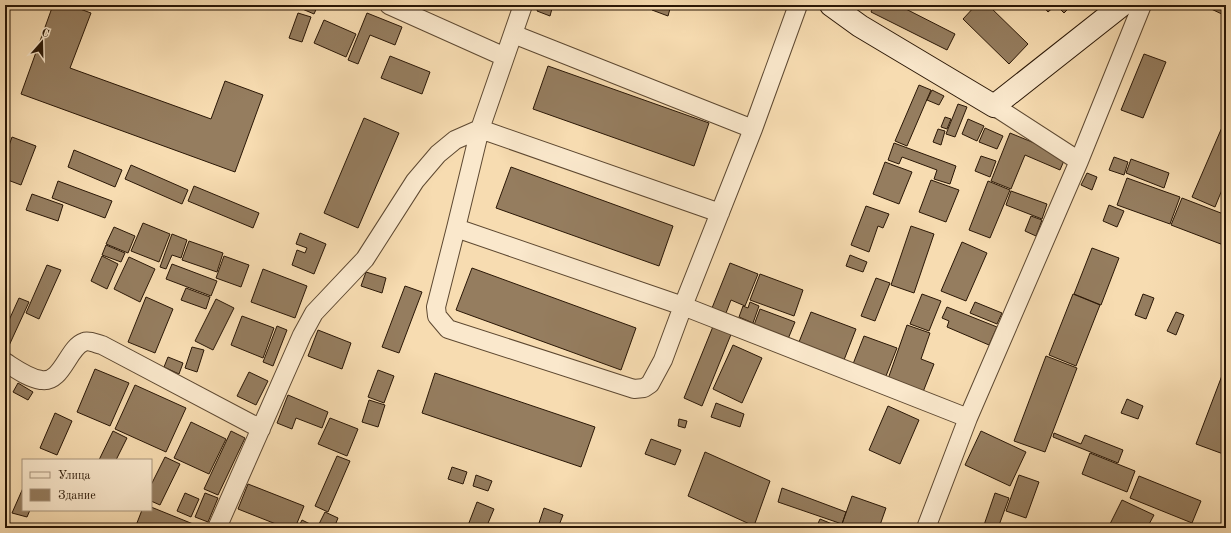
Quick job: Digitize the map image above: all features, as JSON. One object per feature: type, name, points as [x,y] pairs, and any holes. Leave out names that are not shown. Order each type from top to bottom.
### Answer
[{"type":"street","points":[[523,5],[480,129],[436,306],[437,316],[448,328],[629,389],[644,388],[650,384],[663,360],[682,306],[753,129],[798,5]]},
{"type":"street","points":[[831,5],[860,26],[994,106],[1079,161]]},
{"type":"street","points":[[994,106],[1122,5]]},
{"type":"street","points":[[926,528],[968,418],[1079,161],[1142,5]]},
{"type":"street","points":[[392,6],[505,57]]},
{"type":"street","points":[[513,34],[753,129]]},
{"type":"street","points":[[217,528],[302,335],[314,313],[365,259],[415,181],[438,154],[455,140],[480,129],[720,213]]},
{"type":"street","points":[[456,228],[682,306],[968,418]]},
{"type":"street","points":[[5,362],[27,376],[43,381],[55,377],[78,346],[84,342],[91,342],[102,345],[261,429]]},
{"type":"building","points":[[53,5],[69,5],[91,13],[70,68],[211,119],[225,81],[263,95],[235,172],[21,94]]},
{"type":"building","points":[[293,5],[318,5],[314,14]]},
{"type":"building","points":[[539,5],[553,5],[550,16],[537,11]]},
{"type":"building","points":[[654,5],[671,5],[668,16],[652,10]]},
{"type":"building","points":[[874,5],[898,5],[955,34],[947,50],[871,12]]},
{"type":"building","points":[[976,5],[988,5],[1028,44],[1009,64],[963,19]]},
{"type":"building","points":[[1042,5],[1056,5],[1048,12]]},
{"type":"building","points":[[1056,5],[1072,5],[1064,13]]},
{"type":"building","points":[[1208,5],[1226,5],[1226,16],[1207,7]]},
{"type":"building","points":[[298,13],[311,17],[302,42],[289,38]]},
{"type":"building","points":[[367,13],[402,27],[395,45],[370,35],[358,64],[348,60]]},
{"type":"building","points":[[324,20],[356,34],[346,57],[314,43]]},
{"type":"building","points":[[1144,54],[1166,62],[1143,118],[1121,110]]},
{"type":"building","points":[[390,56],[430,72],[422,94],[381,78]]},
{"type":"building","points":[[548,66],[709,123],[694,166],[533,109]]},
{"type":"building","points":[[919,85],[931,90],[907,146],[895,141]]},
{"type":"building","points":[[932,90],[944,96],[939,105],[927,100]]},
{"type":"building","points":[[958,104],[967,107],[955,137],[946,134]]},
{"type":"building","points":[[945,117],[951,119],[947,129],[941,127]]},
{"type":"building","points":[[364,118],[399,133],[358,228],[324,213]]},
{"type":"building","points":[[1226,118],[1226,180],[1215,207],[1192,197]]},
{"type":"building","points":[[968,119],[984,126],[977,141],[962,134]]},
{"type":"building","points":[[985,128],[1003,136],[997,149],[979,142]]},
{"type":"building","points":[[938,129],[945,131],[941,145],[933,142]]},
{"type":"building","points":[[1010,133],[1066,156],[1060,170],[1025,155],[1011,189],[991,181]]},
{"type":"building","points":[[12,137],[36,146],[21,185],[5,179],[5,157]]},
{"type":"building","points":[[894,143],[956,166],[950,184],[934,179],[937,170],[902,157],[899,164],[888,160]]},
{"type":"building","points":[[74,150],[122,170],[115,187],[68,167]]},
{"type":"building","points":[[981,156],[996,161],[990,177],[975,171]]},
{"type":"building","points":[[1114,157],[1128,162],[1124,175],[1109,170]]},
{"type":"building","points":[[1131,159],[1169,173],[1164,188],[1126,173]]},
{"type":"building","points":[[885,162],[912,172],[899,204],[873,194]]},
{"type":"building","points":[[131,165],[188,190],[182,204],[125,179]]},
{"type":"building","points":[[511,167],[673,226],[659,266],[496,208]]},
{"type":"building","points":[[1087,173],[1097,177],[1092,190],[1081,185]]},
{"type":"building","points":[[1127,178],[1180,197],[1170,224],[1117,205]]},
{"type":"building","points":[[931,180],[959,190],[946,222],[919,212]]},
{"type":"building","points":[[58,181],[112,201],[105,218],[52,198]]},
{"type":"building","points":[[988,181],[1010,190],[990,238],[969,230]]},
{"type":"building","points":[[194,186],[259,213],[253,228],[188,201]]},
{"type":"building","points":[[1011,191],[1047,204],[1042,219],[1006,205]]},
{"type":"building","points":[[32,194],[63,205],[58,221],[26,210]]},
{"type":"building","points":[[1182,198],[1226,215],[1226,246],[1171,225]]},
{"type":"building","points":[[1109,205],[1124,211],[1117,227],[1103,221]]},
{"type":"building","points":[[866,206],[889,214],[883,228],[878,226],[869,252],[851,245]]},
{"type":"building","points":[[1031,216],[1042,220],[1036,236],[1025,231]]},
{"type":"building","points":[[143,223],[170,234],[159,262],[131,251]]},
{"type":"building","points":[[911,226],[934,234],[914,293],[891,285]]},
{"type":"building","points":[[114,227],[135,236],[128,253],[106,244]]},
{"type":"building","points":[[300,233],[326,244],[314,274],[292,265],[297,250],[305,253],[307,248],[296,244]]},
{"type":"building","points":[[172,234],[187,240],[181,258],[172,255],[166,269],[160,267]]},
{"type":"building","points":[[189,241],[223,253],[217,272],[182,260]]},
{"type":"building","points":[[962,242],[987,253],[966,301],[941,291]]},
{"type":"building","points":[[106,245],[125,253],[121,262],[102,255]]},
{"type":"building","points":[[1092,248],[1119,258],[1101,305],[1074,294]]},
{"type":"building","points":[[850,255],[867,262],[863,272],[846,266]]},
{"type":"building","points":[[102,256],[118,264],[107,289],[91,281]]},
{"type":"building","points":[[224,256],[249,265],[241,287],[216,278]]},
{"type":"building","points":[[129,257],[155,269],[140,302],[114,289]]},
{"type":"building","points":[[730,263],[758,274],[745,306],[731,300],[726,313],[712,308]]},
{"type":"building","points":[[172,264],[217,281],[211,296],[166,279]]},
{"type":"building","points":[[47,265],[61,270],[39,319],[26,313]]},
{"type":"building","points":[[472,268],[636,328],[621,370],[456,310]]},
{"type":"building","points":[[263,269],[307,286],[295,318],[251,302]]},
{"type":"building","points":[[366,272],[386,278],[382,293],[361,286]]},
{"type":"building","points":[[760,274],[803,290],[794,316],[750,300]]},
{"type":"building","points":[[876,278],[890,283],[875,321],[861,316]]},
{"type":"building","points":[[405,286],[422,292],[399,353],[382,347]]},
{"type":"building","points":[[186,288],[210,297],[206,309],[181,300]]},
{"type":"building","points":[[922,294],[941,301],[929,331],[910,324]]},
{"type":"building","points":[[1073,294],[1100,305],[1076,366],[1049,355]]},
{"type":"building","points":[[1143,294],[1154,298],[1146,319],[1135,315]]},
{"type":"building","points":[[146,297],[173,309],[155,353],[128,342]]},
{"type":"building","points":[[19,298],[29,302],[7,350],[5,349],[5,329]]},
{"type":"building","points":[[216,299],[234,308],[213,350],[195,341]]},
{"type":"building","points":[[750,302],[759,306],[753,323],[739,317],[743,306],[748,308]]},
{"type":"building","points":[[975,302],[1002,313],[997,324],[970,313]]},
{"type":"building","points":[[947,307],[997,327],[989,345],[947,327],[949,321],[942,318]]},
{"type":"building","points":[[760,309],[795,322],[788,339],[754,325]]},
{"type":"building","points":[[811,312],[856,329],[844,360],[799,342]]},
{"type":"building","points":[[1176,312],[1184,315],[1176,335],[1167,331]]},
{"type":"building","points":[[242,316],[274,328],[263,358],[231,345]]},
{"type":"building","points":[[714,324],[732,332],[702,406],[684,398]]},
{"type":"building","points":[[907,325],[930,333],[921,359],[934,364],[923,392],[888,379]]},
{"type":"building","points":[[277,326],[287,330],[273,366],[263,362]]},
{"type":"building","points":[[318,330],[351,343],[342,369],[308,356]]},
{"type":"building","points":[[864,336],[897,348],[886,376],[853,364]]},
{"type":"building","points":[[733,345],[762,358],[742,403],[713,389]]},
{"type":"building","points":[[192,347],[204,350],[197,372],[185,368]]},
{"type":"building","points":[[1046,356],[1077,368],[1045,452],[1014,441]]},
{"type":"building","points":[[168,357],[183,363],[179,374],[164,367]]},
{"type":"building","points":[[1226,365],[1226,455],[1196,444]]},
{"type":"building","points":[[95,369],[129,383],[110,426],[77,412]]},
{"type":"building","points":[[378,370],[394,376],[384,403],[368,397]]},
{"type":"building","points":[[249,372],[268,381],[256,405],[237,396]]},
{"type":"building","points":[[435,373],[595,427],[581,467],[422,413]]},
{"type":"building","points":[[18,383],[33,392],[28,400],[13,392]]},
{"type":"building","points":[[135,385],[186,408],[166,452],[115,429]]},
{"type":"building","points":[[288,395],[328,412],[322,428],[296,418],[292,429],[277,423]]},
{"type":"building","points":[[1127,399],[1143,406],[1138,419],[1121,413]]},
{"type":"building","points":[[369,400],[385,405],[378,427],[362,422]]},
{"type":"building","points":[[716,403],[744,414],[740,427],[711,417]]},
{"type":"building","points":[[888,406],[919,420],[900,464],[869,450]]},
{"type":"building","points":[[55,413],[72,421],[57,455],[40,448]]},
{"type":"building","points":[[330,418],[358,429],[347,456],[318,444]]},
{"type":"building","points":[[679,419],[687,421],[685,428],[678,426]]},
{"type":"building","points":[[191,422],[226,439],[209,474],[174,458]]},
{"type":"building","points":[[113,431],[127,438],[116,459],[99,459]]},
{"type":"building","points":[[231,431],[245,438],[218,495],[204,489]]},
{"type":"building","points":[[981,431],[1026,452],[1010,486],[965,465]]},
{"type":"building","points":[[1054,433],[1081,444],[1085,435],[1123,450],[1118,463],[1053,437]]},
{"type":"building","points":[[651,439],[681,450],[675,465],[645,454]]},
{"type":"building","points":[[705,452],[770,481],[754,526],[688,496]]},
{"type":"building","points":[[1090,453],[1135,471],[1127,492],[1082,474]]},
{"type":"building","points":[[337,456],[350,461],[328,512],[315,506]]},
{"type":"building","points":[[165,457],[180,464],[160,505],[152,501],[152,483]]},
{"type":"building","points":[[452,467],[467,472],[463,484],[448,479]]},
{"type":"building","points":[[476,475],[492,481],[488,491],[473,486]]},
{"type":"building","points":[[1019,475],[1039,482],[1026,518],[1006,511]]},
{"type":"building","points":[[1139,476],[1201,501],[1192,523],[1130,498]]},
{"type":"building","points":[[248,484],[304,506],[295,528],[286,528],[238,509]]},
{"type":"building","points":[[782,488],[846,512],[842,524],[778,502]]},
{"type":"building","points":[[22,490],[22,511],[30,511],[27,517],[12,513]]},
{"type":"building","points":[[185,493],[199,499],[191,517],[177,511]]},
{"type":"building","points":[[205,493],[218,498],[208,522],[195,517]]},
{"type":"building","points":[[995,493],[1009,498],[998,528],[983,528]]},
{"type":"building","points":[[852,496],[886,508],[879,528],[860,528],[842,524]]},
{"type":"building","points":[[1122,500],[1154,515],[1147,528],[1108,528]]},
{"type":"building","points":[[477,502],[494,509],[486,528],[467,528]]},
{"type":"building","points":[[152,507],[203,528],[135,528],[142,511],[152,511]]},
{"type":"building","points":[[544,508],[563,515],[558,528],[539,523]]},
{"type":"building","points":[[325,512],[338,518],[334,528],[317,528]]},
{"type":"building","points":[[820,519],[842,528],[816,528]]},
{"type":"building","points":[[302,520],[314,526],[313,528],[298,528]]}]
